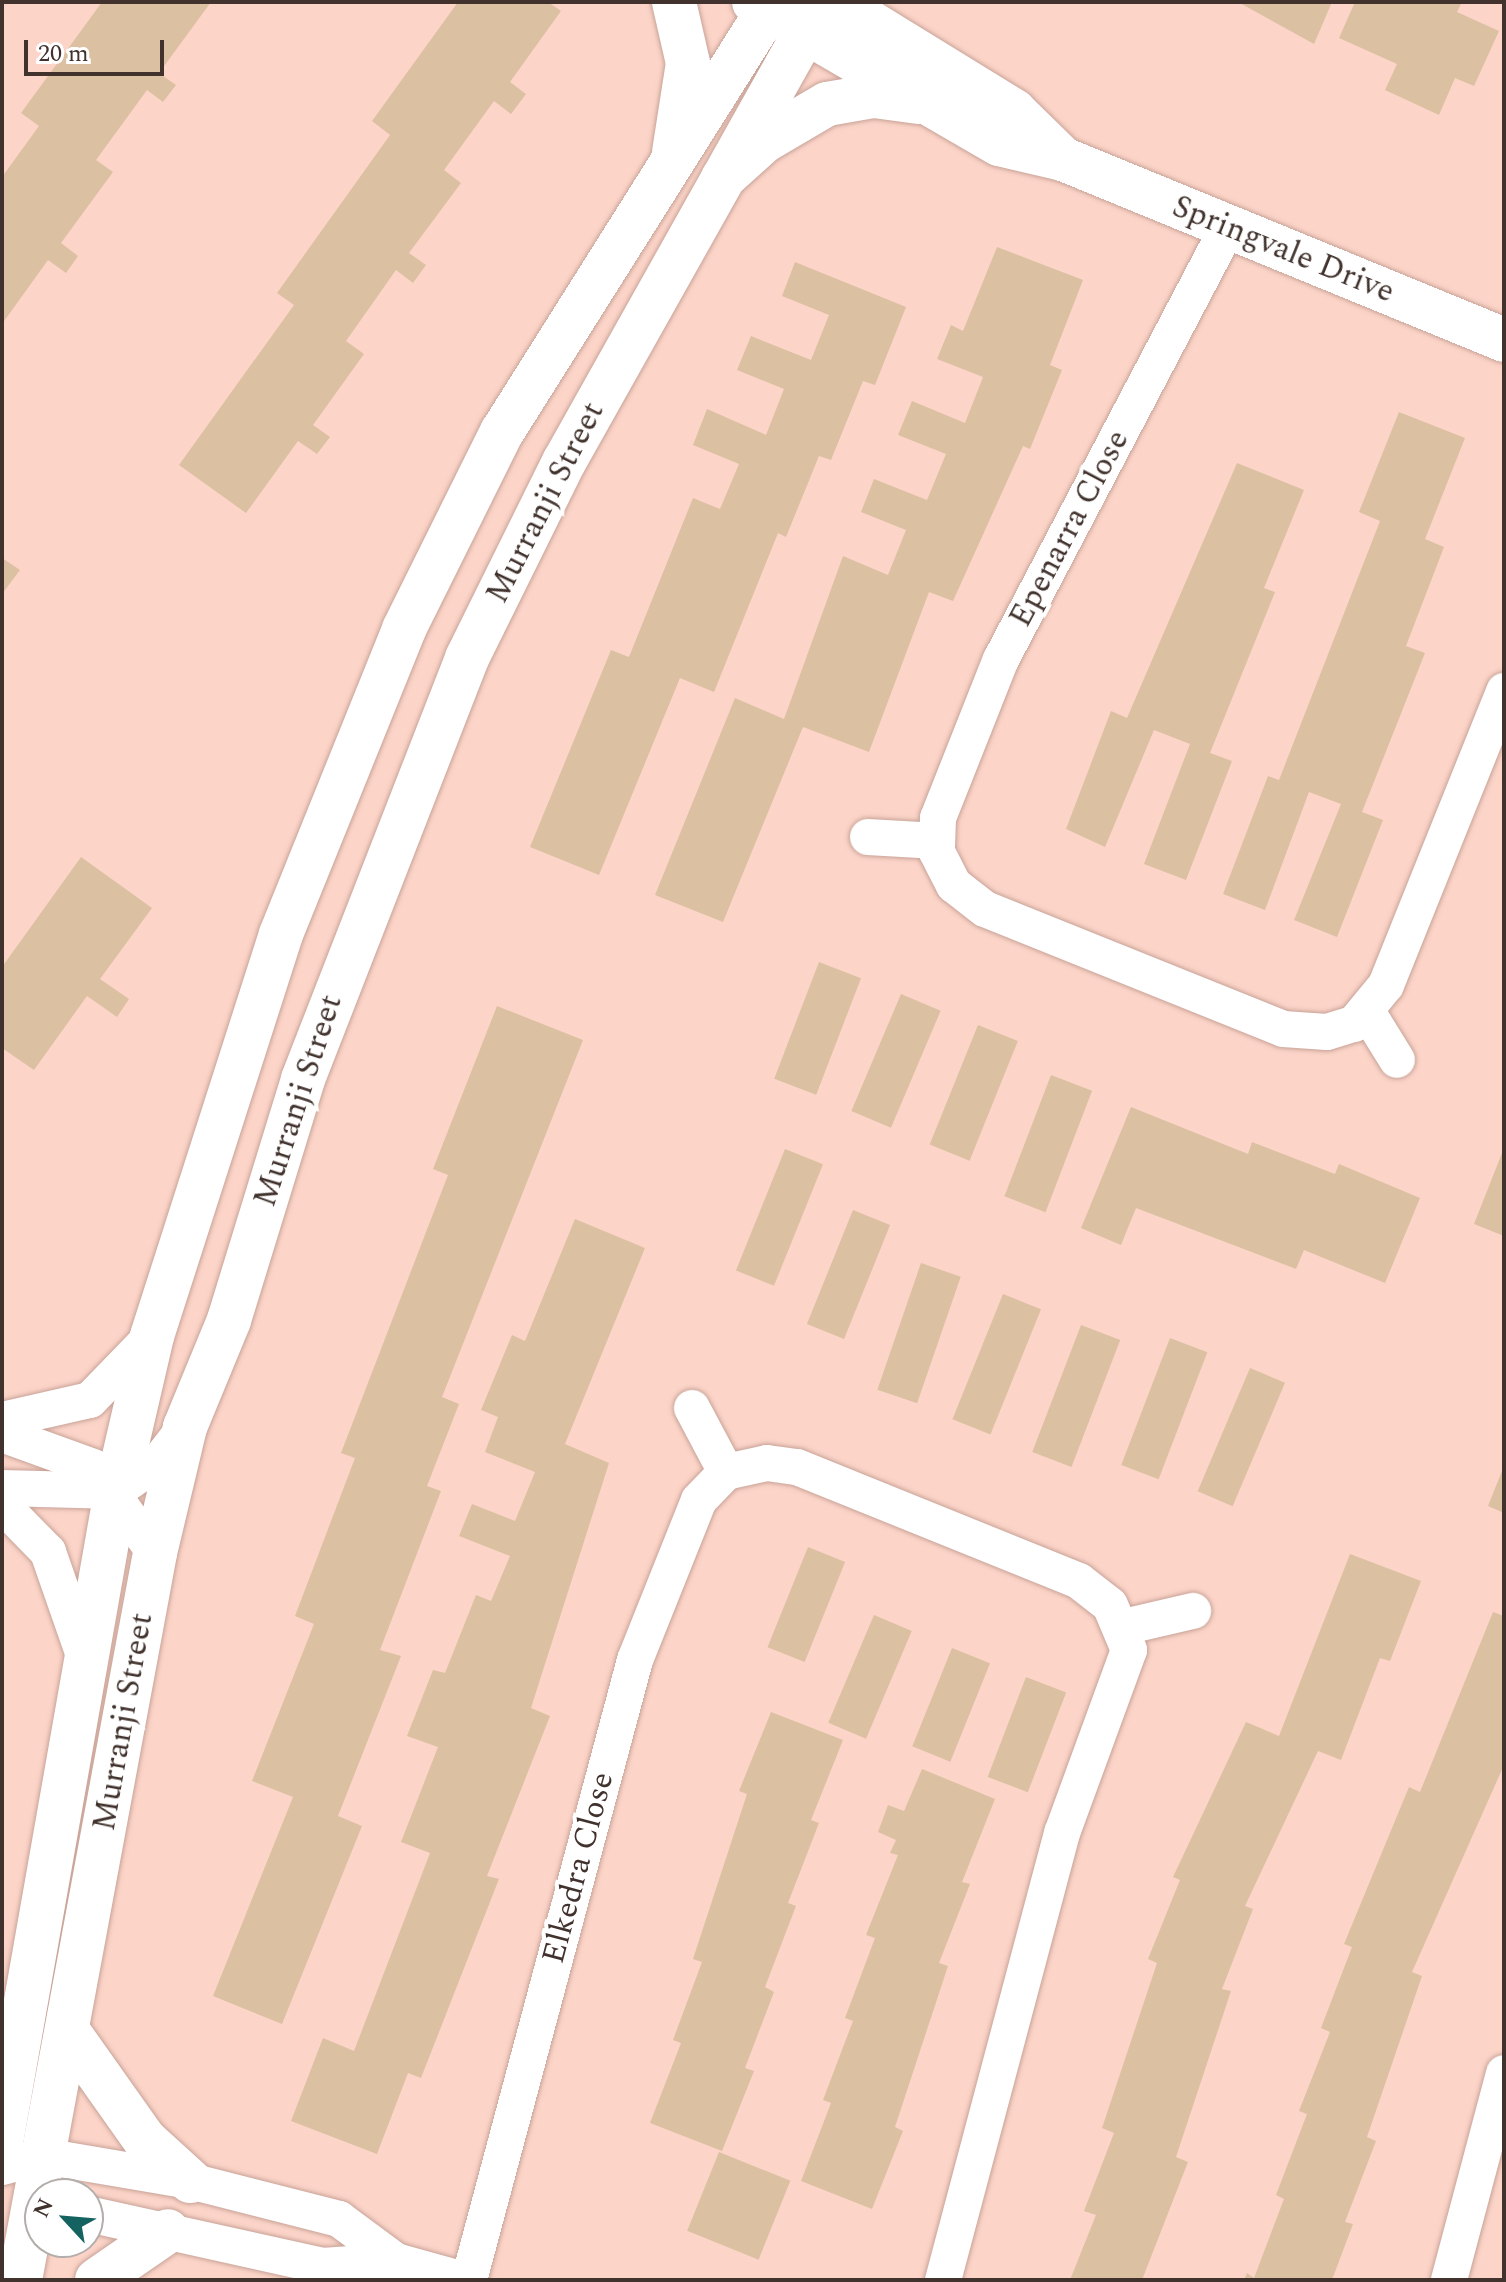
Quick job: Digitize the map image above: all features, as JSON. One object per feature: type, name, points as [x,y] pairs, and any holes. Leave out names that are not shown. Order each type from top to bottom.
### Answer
[{"type":"street","points":[[674,2],[688,63],[674,152]]},
{"type":"street","name":"Springvale Drive","points":[[837,2],[1014,111],[1063,159]]},
{"type":"street","name":"Murranji Street","points":[[2,2137],[116,1491],[152,1336],[281,934],[404,629],[502,432],[674,152],[780,9]]},
{"type":"street","name":"Murranji Street","points":[[22,2162],[67,2030],[155,1553],[185,1427],[229,1320],[346,961],[467,658],[564,462],[723,178],[780,9]]},
{"type":"street","name":"Springvale Drive","points":[[780,9],[929,104],[999,144],[1063,159],[1504,340]]},
{"type":"street","points":[[723,178],[764,141],[827,104],[874,96],[929,104]]},
{"type":"street","name":"Epenarra Close","points":[[937,841],[938,818],[1001,659],[1228,227]]},
{"type":"street","points":[[868,837],[937,841],[954,885],[985,909],[1283,1029],[1327,1032],[1368,1013],[1386,985],[1504,691]]},
{"type":"street","points":[[1368,1013],[1397,1060]]},
{"type":"street","points":[[2,1420],[90,1400],[152,1336]]},
{"type":"street","points":[[692,1408],[726,1472],[767,1463],[797,1467],[1079,1581],[1124,1627],[1127,1673],[1062,1833],[943,2280]]},
{"type":"street","points":[[2,1488],[116,1491],[159,1461],[185,1427]]},
{"type":"street","points":[[2,1434],[93,1467],[116,1491],[155,1553]]},
{"type":"street","name":"Elkedra Close","points":[[467,2280],[635,1660],[699,1500],[726,1472]]},
{"type":"street","points":[[2,1505],[48,1552],[85,1658]]},
{"type":"street","points":[[1124,1627],[1193,1611]]},
{"type":"street","points":[[67,2030],[145,2140],[190,2181]]},
{"type":"street","points":[[1449,2280],[1504,2073]]},
{"type":"street","points":[[22,2162],[190,2181],[339,2219],[396,2261]]},
{"type":"street","points":[[2,2174],[24,2191]]},
{"type":"street","points":[[104,2217],[322,2266],[396,2261],[467,2280]]},
{"type":"street","points":[[97,2280],[168,2231]]},
{"type":"street","name":"Murranji Street","points":[[20,2280],[25,2258]]},
{"type":"building","points":[[102,2],[211,2],[159,73],[176,85],[163,102],[147,90],[96,160],[113,172],[61,243],[78,256],[66,273],[48,260],[2,324],[2,177],[39,126],[21,113]]},
{"type":"building","points":[[458,2],[548,2],[561,11],[510,82],[526,94],[511,114],[494,101],[444,170],[461,183],[409,253],[426,265],[413,283],[396,270],[346,341],[364,354],[313,425],[330,437],[317,454],[298,441],[246,513],[179,465],[294,305],[277,293],[390,135],[372,121]]},
{"type":"building","points":[[1238,2],[1332,2],[1314,44]]},
{"type":"building","points":[[1355,2],[1462,2],[1457,12],[1499,31],[1474,86],[1455,78],[1439,115],[1385,90],[1397,64],[1339,38]]},
{"type":"building","points":[[997,247],[1083,280],[1050,365],[1062,370],[1030,449],[1023,446],[953,601],[929,592],[869,752],[803,727],[723,922],[655,895],[735,698],[784,719],[843,556],[888,575],[906,530],[861,512],[874,479],[927,500],[946,454],[898,435],[912,401],[965,423],[983,377],[937,359],[951,325],[963,331]]},
{"type":"building","points":[[795,262],[906,307],[875,385],[863,381],[831,460],[819,456],[786,537],[778,533],[714,692],[680,678],[599,875],[530,847],[611,650],[629,657],[693,498],[720,509],[739,464],[693,445],[707,409],[766,435],[784,389],[737,370],[751,336],[811,360],[829,315],[782,296]]},
{"type":"building","points":[[1399,412],[1465,438],[1425,539],[1444,547],[1406,646],[1425,653],[1362,812],[1383,820],[1337,937],[1294,920],[1341,804],[1309,792],[1265,910],[1223,894],[1268,776],[1279,780],[1380,521],[1359,512]]},
{"type":"building","points":[[1237,463],[1304,490],[1264,588],[1275,592],[1210,753],[1232,761],[1186,880],[1144,864],[1190,744],[1154,730],[1105,847],[1066,829],[1111,711],[1127,718]]},
{"type":"building","points":[[2,558],[20,570],[2,594]]},
{"type":"building","points":[[81,857],[152,908],[100,979],[129,999],[117,1017],[87,996],[34,1070],[2,1048],[2,967]]},
{"type":"building","points":[[819,962],[861,978],[816,1095],[774,1079]]},
{"type":"building","points":[[901,994],[941,1011],[891,1128],[851,1111]]},
{"type":"building","points":[[497,1006],[583,1040],[442,1397],[459,1404],[427,1486],[441,1491],[380,1650],[401,1656],[338,1816],[362,1826],[282,2024],[213,1996],[293,1797],[252,1781],[314,1624],[295,1616],[355,1458],[341,1453],[448,1175],[433,1169]]},
{"type":"building","points":[[978,1025],[1018,1041],[970,1161],[930,1145]]},
{"type":"building","points":[[1051,1075],[1092,1091],[1045,1212],[1004,1196]]},
{"type":"building","points":[[1131,1107],[1248,1154],[1252,1142],[1335,1174],[1339,1164],[1420,1198],[1385,1283],[1304,1250],[1296,1269],[1136,1208],[1121,1245],[1081,1228]]},
{"type":"building","points":[[1504,1148],[1504,1236],[1474,1224]]},
{"type":"building","points":[[785,1149],[823,1164],[774,1286],[736,1270]]},
{"type":"building","points":[[853,1210],[890,1225],[844,1339],[807,1324]]},
{"type":"building","points":[[575,1219],[645,1248],[565,1444],[609,1463],[531,1708],[550,1716],[487,1876],[499,1879],[421,2078],[408,2073],[377,2154],[291,2121],[323,2038],[354,2051],[430,1853],[401,1842],[438,1747],[407,1736],[433,1670],[445,1673],[476,1595],[491,1601],[510,1556],[459,1536],[472,1504],[515,1521],[535,1472],[485,1452],[498,1417],[481,1410],[512,1335],[525,1341]]},
{"type":"building","points":[[921,1263],[961,1277],[917,1403],[877,1390]]},
{"type":"building","points":[[1003,1294],[1041,1309],[990,1435],[952,1419]]},
{"type":"building","points":[[1081,1325],[1120,1340],[1071,1467],[1032,1452]]},
{"type":"building","points":[[1170,1338],[1207,1352],[1159,1479],[1121,1465]]},
{"type":"building","points":[[1250,1368],[1285,1383],[1233,1506],[1198,1491]]},
{"type":"building","points":[[1504,1466],[1504,1513],[1488,1506]]},
{"type":"building","points":[[808,1547],[845,1562],[805,1662],[768,1647]]},
{"type":"building","points":[[1350,1554],[1421,1581],[1390,1661],[1380,1658],[1341,1760],[1318,1751],[1245,1906],[1253,1909],[1222,1989],[1231,1991],[1176,2157],[1188,2162],[1142,2280],[1070,2280],[1096,2215],[1084,2211],[1114,2133],[1102,2128],[1157,1963],[1148,1959],[1180,1880],[1173,1877],[1246,1722],[1279,1736]]},
{"type":"building","points":[[1493,1612],[1504,1616],[1504,1765],[1412,1972],[1422,1976],[1367,2137],[1376,2141],[1345,2222],[1353,2224],[1332,2280],[1244,2280],[1247,2273],[1254,2278],[1284,2199],[1276,2195],[1307,2114],[1299,2111],[1330,2032],[1321,2028],[1352,1947],[1344,1944],[1409,1787],[1420,1792]]},
{"type":"building","points":[[874,1615],[912,1631],[866,1739],[828,1723]]},
{"type":"building","points":[[952,1648],[990,1663],[950,1762],[912,1746]]},
{"type":"building","points":[[1026,1677],[1066,1692],[1028,1792],[988,1777]]},
{"type":"building","points":[[771,1712],[843,1740],[811,1820],[819,1823],[788,1903],[796,1906],[765,1987],[774,1992],[745,2068],[754,2071],[722,2151],[650,2123],[681,2043],[673,2040],[702,1962],[693,1959],[747,1794],[739,1791]]},
{"type":"building","points":[[922,1769],[995,1799],[962,1882],[970,1884],[939,1963],[948,1966],[895,2127],[903,2131],[872,2209],[801,2181],[831,2103],[823,2100],[853,2021],[845,2018],[875,1938],[866,1935],[898,1855],[890,1853],[896,1840],[878,1832],[888,1805],[904,1811]]},
{"type":"building","points":[[719,2152],[790,2181],[759,2260],[687,2231]]}]
